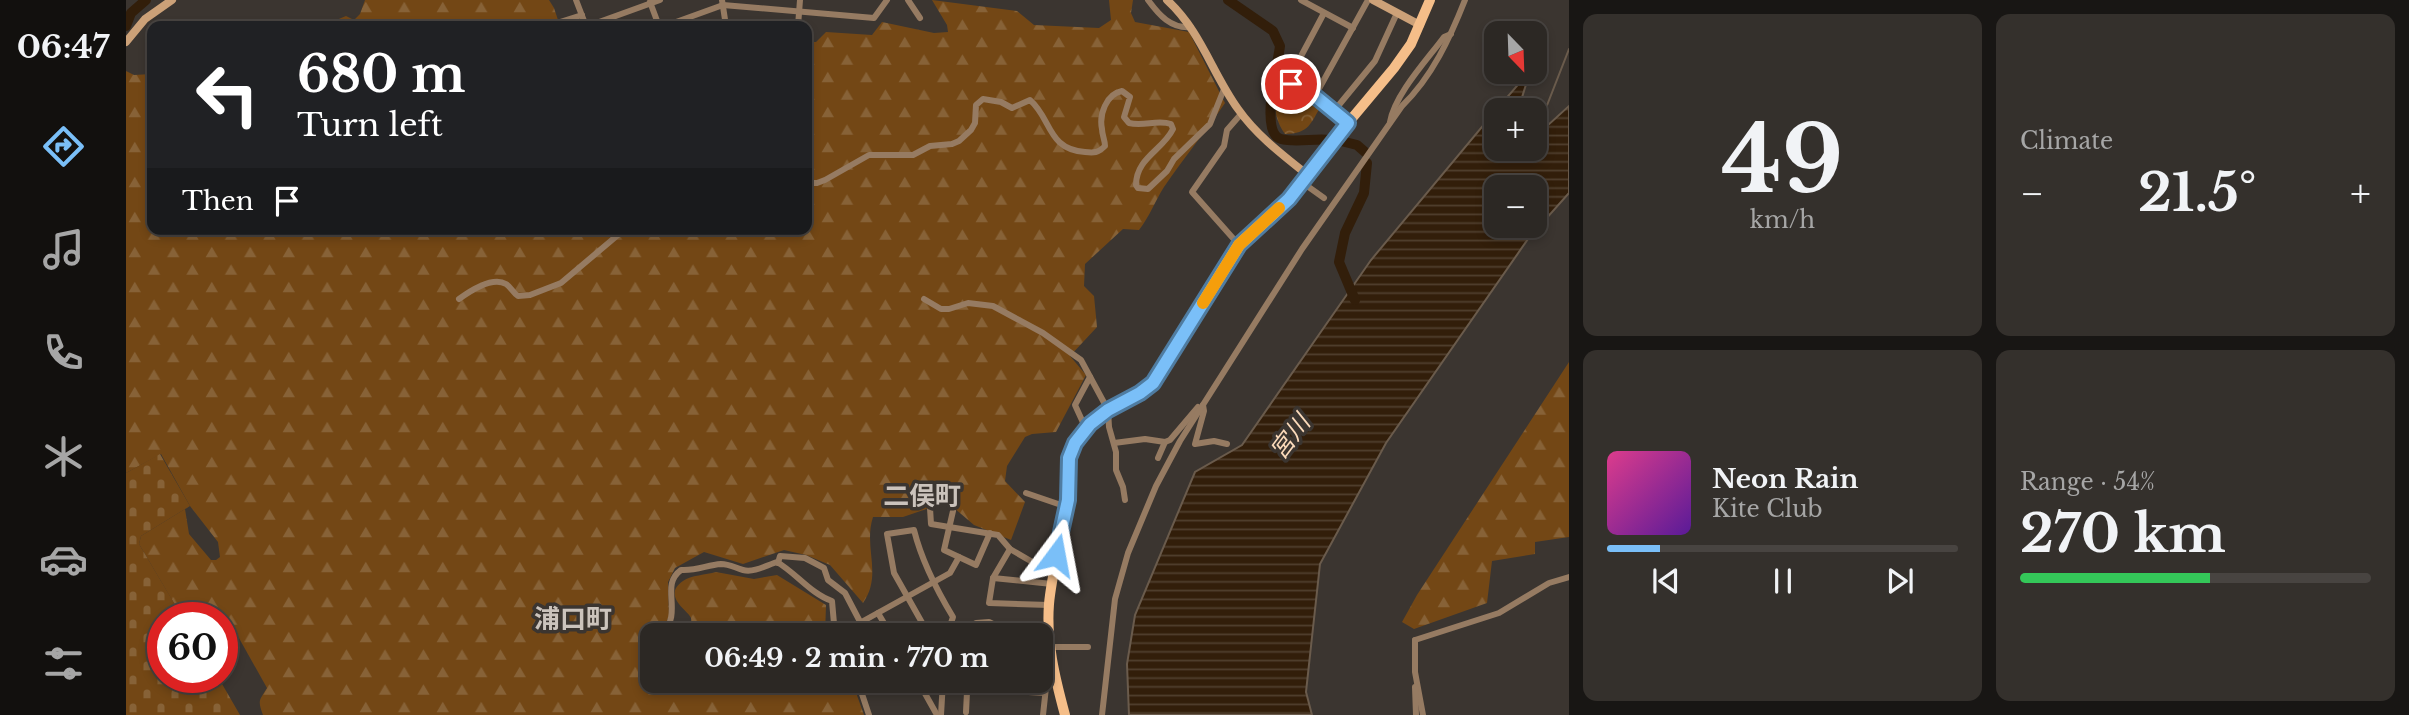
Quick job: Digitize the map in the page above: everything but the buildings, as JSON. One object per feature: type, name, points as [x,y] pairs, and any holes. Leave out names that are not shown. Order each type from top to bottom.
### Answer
[{"type":"main road","points":[[1048,623],[1066,507],[1069,458],[1075,443],[1086,429],[1108,410],[1153,383],[1239,245],[1306,180],[1348,123],[1394,68],[1411,44],[1430,0]]},
{"type":"main road","points":[[1053,684],[1065,715]]},
{"type":"street","points":[[126,42],[150,14],[172,0]]},
{"type":"street","points":[[576,0],[585,21]]},
{"type":"street","points":[[600,21],[660,0]]},
{"type":"street","points":[[799,21],[800,0]]},
{"type":"street","points":[[677,21],[722,2],[874,18],[887,0]]},
{"type":"street","points":[[908,0],[919,18]]},
{"type":"street","points":[[1148,0],[1177,27],[1191,27]]},
{"type":"street","points":[[1167,0],[1191,27],[1210,58],[1224,89],[1241,114],[1324,198]]},
{"type":"street","points":[[1301,0],[1353,29]]},
{"type":"street","points":[[1315,96],[1370,0],[1420,25]]},
{"type":"street","points":[[1102,715],[1115,599],[1128,553],[1156,485],[1203,405],[1302,249],[1402,106],[1416,93],[1451,34],[1465,0]]},
{"type":"street","points":[[650,2],[657,21]]},
{"type":"street","points":[[722,2],[725,21]]},
{"type":"street","points":[[1324,13],[1291,75],[1291,84],[1315,96],[1348,123]]},
{"type":"street","points":[[1334,111],[1375,61],[1397,13]]},
{"type":"street","points":[[563,21],[582,15]]},
{"type":"street","points":[[812,183],[825,180],[869,155],[913,155],[930,146],[959,141],[975,123],[976,106],[983,99],[1012,107],[1030,100],[1037,106],[1049,130],[1061,145],[1071,150],[1094,153],[1105,146],[1101,125],[1103,110],[1116,92],[1122,91],[1130,97],[1124,117],[1129,123],[1137,125],[1163,121],[1171,124],[1173,129],[1170,136],[1151,152],[1136,175],[1136,185],[1142,190],[1148,189],[1210,124],[1224,89]]},
{"type":"street","points":[[1239,245],[1192,192],[1224,146],[1227,130],[1241,114]]},
{"type":"street","points":[[459,299],[469,291],[498,282],[510,287],[518,296],[524,297],[555,286],[598,254],[617,235]]},
{"type":"street","points":[[924,299],[941,309],[968,303],[993,306],[1072,351],[1081,360],[1108,410],[1116,470],[1125,500]]},
{"type":"street","points":[[1086,429],[1075,405],[1090,377]]},
{"type":"street","points":[[1114,443],[1145,439],[1165,442],[1170,440],[1197,408],[1203,405]]},
{"type":"street","points":[[1203,405],[1204,411],[1195,444],[1227,444]]},
{"type":"street","points":[[1158,458],[1165,442]]},
{"type":"street","points":[[1026,493],[1066,507]]},
{"type":"street","points":[[929,508],[931,524],[998,535],[1010,550],[1053,579]]},
{"type":"street","points":[[953,511],[944,550],[976,565],[990,533]]},
{"type":"street","points":[[922,623],[894,573],[887,534],[914,530],[919,553],[953,617],[951,623]]},
{"type":"street","points":[[1010,550],[993,578],[989,603],[1049,605]]},
{"type":"street","points":[[778,563],[780,556],[806,558],[824,568],[828,580],[845,593],[862,622],[950,573],[959,557]]},
{"type":"street","points":[[671,623],[673,603],[670,589],[672,579],[681,570],[727,564],[751,571],[778,563]]},
{"type":"street","points":[[778,563],[802,579],[822,598],[832,601],[832,623]]},
{"type":"street","points":[[1416,715],[1415,639],[1499,613],[1549,583],[1569,577]]},
{"type":"street","points":[[993,578],[1053,579]]},
{"type":"street","points":[[878,612],[884,623]]},
{"type":"street","points":[[1053,645],[1088,647]]},
{"type":"street","points":[[1415,672],[1423,715]]},
{"type":"street","points":[[862,693],[869,715]]},
{"type":"street","points":[[925,693],[939,715]]},
{"type":"street","points":[[939,715],[942,693]]},
{"type":"street","points":[[966,712],[967,693]]},
{"type":"street","points":[[1043,715],[1045,693]]},
{"type":"green space","points":[[365,0],[549,0],[558,21],[334,21],[346,16],[354,20],[360,14]]},
{"type":"green space","points":[[932,0],[1017,11],[1034,25],[1099,28],[1111,20],[1109,0],[1133,0],[1131,13],[1135,22],[1189,32],[1225,103],[1164,187],[1139,230],[1123,229],[1085,264],[1084,286],[1094,296],[1097,327],[1070,356],[1086,375],[1056,432],[1025,437],[1007,466],[1005,481],[1025,502],[1011,540],[974,525],[947,502],[903,517],[873,517],[870,539],[872,582],[863,603],[830,565],[806,555],[784,550],[743,564],[704,552],[675,568],[668,582],[669,616],[666,623],[640,623],[640,693],[856,693],[864,715],[263,715],[260,700],[267,688],[238,636],[238,602],[173,602],[139,544],[141,536],[185,509],[189,534],[211,560],[220,557],[218,542],[190,506],[161,454],[126,473],[126,71],[134,75],[147,74],[147,235],[812,235],[812,42],[816,42],[826,32],[872,35],[882,22],[934,33],[948,32],[947,25]]},
{"type":"green space","points":[[1287,55],[1289,85],[1322,104],[1304,130],[1285,134],[1276,116],[1275,97],[1281,57]]},
{"type":"green space","points":[[1569,362],[1569,537],[1535,542],[1535,554],[1492,561],[1487,603],[1414,629],[1402,622],[1417,595]]},
{"type":"green space","points":[[160,454],[190,506],[141,536],[139,544],[173,602],[147,602],[147,693],[227,693],[240,715],[126,715],[126,473]]},
{"type":"green space","points":[[716,572],[754,579],[777,575],[826,605],[825,623],[691,623],[691,618],[675,597],[677,587],[690,577]]},
{"type":"water","points":[[1519,84],[1526,84],[1522,98],[1506,98]]},
{"type":"water","name":"宮川","points":[[1569,106],[1569,193],[1547,218],[1547,175],[1484,175],[1484,238],[1529,238],[1386,443],[1320,564],[1306,692],[1312,715],[1129,715],[1127,664],[1135,615],[1195,472],[1242,445],[1371,260],[1484,124],[1484,161],[1547,161],[1547,126]]},
{"type":"waterway","points":[[126,26],[131,13],[146,0]]},
{"type":"waterway","points":[[1228,0],[1273,31],[1280,46],[1270,112],[1275,134],[1287,140],[1330,140]]},
{"type":"waterway","points":[[1547,105],[1569,49]]},
{"type":"waterway","points":[[1341,141],[1357,145],[1365,152]]},
{"type":"waterway","points":[[1355,300],[1339,262],[1345,233],[1364,193],[1367,163]]},
{"type":"slow traffic","points":[[1203,303],[1239,245],[1279,208]]},
{"type":"district","name":"二俣町","points":[[922,496]]},
{"type":"district","name":"浦口町","points":[[573,619]]},
{"type":"route","points":[[1056,555],[1068,500],[1069,458],[1075,443],[1090,424],[1108,410],[1153,383],[1239,245],[1289,199],[1348,123],[1315,96],[1291,84]]}]
